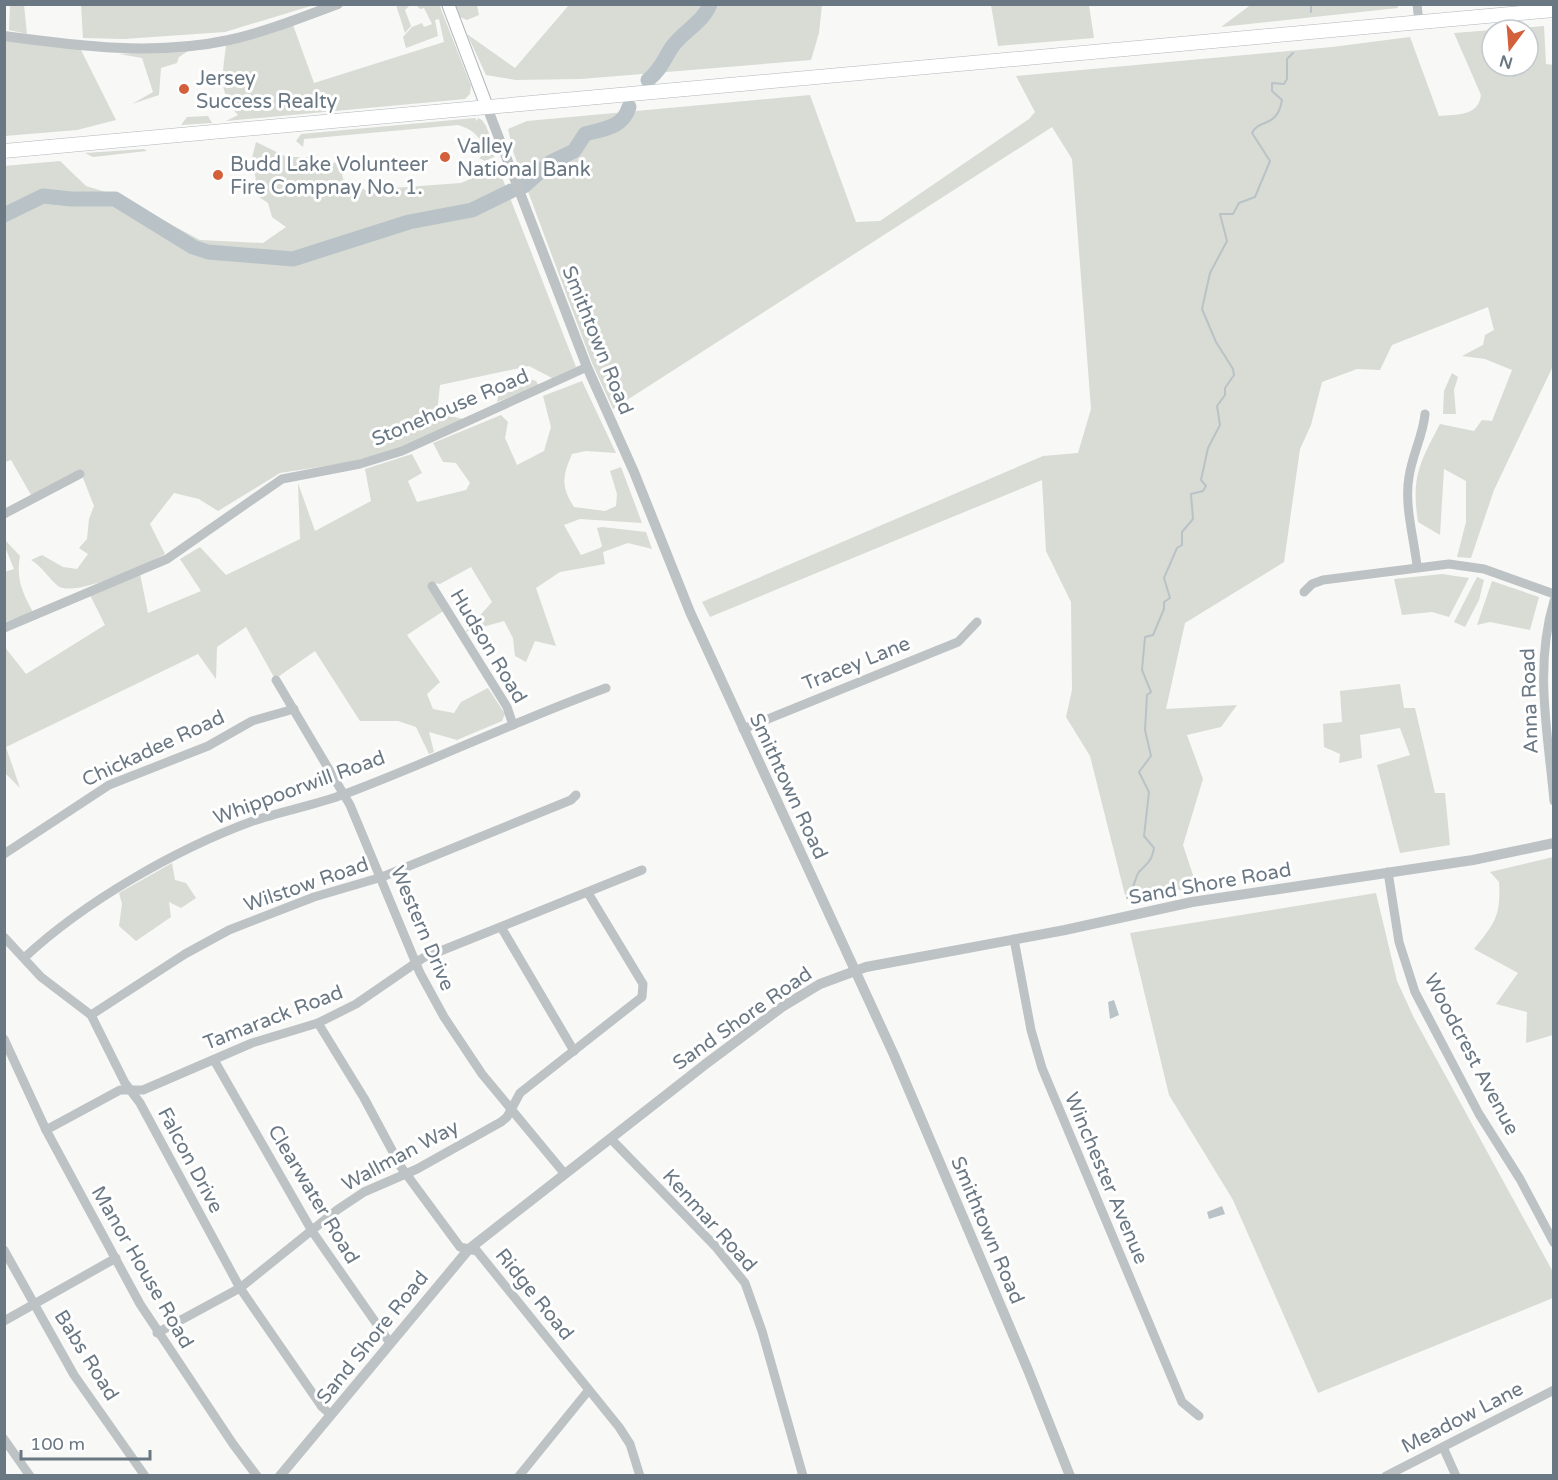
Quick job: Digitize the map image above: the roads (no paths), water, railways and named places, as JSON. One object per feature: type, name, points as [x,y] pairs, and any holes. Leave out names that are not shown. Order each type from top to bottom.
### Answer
[{"type":"main road","points":[[448,4],[487,107]]},
{"type":"main road","points":[[4,151],[1554,10]]},
{"type":"street","points":[[4,36],[96,47],[171,46],[229,40],[338,4]]},
{"type":"street","points":[[1417,4],[1419,22]]},
{"type":"street","name":"Smithtown Road","points":[[487,107],[587,367],[634,472],[690,612],[856,969],[1028,1370],[1070,1476]]},
{"type":"street","name":"Stonehouse Road","points":[[4,628],[166,559],[282,479],[360,464],[402,451],[587,367]]},
{"type":"street","points":[[1418,566],[1408,487],[1413,458],[1423,435],[1425,414]]},
{"type":"street","points":[[4,514],[80,474]]},
{"type":"street","points":[[1304,592],[1312,584],[1323,580],[1418,566],[1449,564],[1477,567],[1554,594]]},
{"type":"street","name":"Hudson Road","points":[[432,586],[507,707],[513,725]]},
{"type":"street","name":"Anna Road","points":[[1554,601],[1546,629],[1542,677],[1554,801]]},
{"type":"street","name":"Tracey Lane","points":[[743,729],[958,642],[977,622]]},
{"type":"street","name":"Western Drive","points":[[276,680],[344,794],[382,878],[416,962],[449,1026],[510,1110],[564,1173]]},
{"type":"street","name":"Whippoorwill Road","points":[[24,958],[38,945],[129,881],[179,854],[253,822],[344,794],[606,688]]},
{"type":"street","name":"Chickadee Road","points":[[4,855],[109,785],[208,746],[259,718],[294,709]]},
{"type":"street","name":"Wilstow Road","points":[[91,1015],[185,954],[229,930],[314,897],[382,878],[571,800],[576,795]]},
{"type":"street","name":"Sand Shore Road","points":[[280,1476],[469,1249],[564,1173],[782,1007],[820,984],[856,969],[1192,902],[1507,854],[1554,843]]},
{"type":"street","name":"Tamarack Road","points":[[46,1130],[120,1090],[143,1090],[252,1043],[318,1023],[356,1004],[416,962],[642,870]]},
{"type":"street","name":"Woodcrest Avenue","points":[[1388,872],[1399,942],[1415,992],[1479,1114],[1520,1179],[1554,1242]]},
{"type":"street","name":"Wallman Way","points":[[157,1333],[240,1288],[364,1192],[406,1174],[501,1122],[520,1093],[642,997],[643,984],[588,893]]},
{"type":"street","points":[[501,927],[574,1051]]},
{"type":"street","name":"Falcon Drive","points":[[4,937],[41,977],[91,1015],[122,1078],[131,1090],[240,1288],[316,1398],[331,1415]]},
{"type":"street","name":"Winchester Avenue","points":[[1014,939],[1031,1030],[1046,1078],[1182,1402],[1199,1416]]},
{"type":"street","name":"Ridge Road","points":[[318,1023],[406,1174],[460,1247],[477,1251],[626,1436],[640,1476]]},
{"type":"street","name":"Manor House Road","points":[[4,1039],[46,1130],[157,1333],[257,1476]]},
{"type":"street","name":"Clearwater Road","points":[[213,1060],[312,1231],[390,1343]]},
{"type":"street","points":[[4,1070],[15,1066]]},
{"type":"street","name":"Kenmar Road","points":[[611,1139],[715,1246],[745,1283],[762,1331],[803,1476]]},
{"type":"street","name":"Babs Road","points":[[4,1250],[74,1375],[145,1476]]},
{"type":"street","points":[[4,1321],[116,1258]]},
{"type":"street","name":"Meadow Lane","points":[[1386,1476],[1554,1390]]},
{"type":"street","points":[[519,1476],[588,1391]]},
{"type":"street","points":[[4,1439],[30,1476]]},
{"type":"street","points":[[1443,1447],[1456,1476]]},
{"type":"waterway","points":[[648,80],[659,69],[672,47],[698,22],[710,4]]},
{"type":"waterway","points":[[1311,4],[1311,12]]},
{"type":"waterway","points":[[1127,898],[1138,874],[1150,860],[1154,848],[1144,836],[1149,792],[1139,772],[1151,756],[1145,730],[1147,695],[1151,692],[1142,670],[1145,637],[1153,635],[1164,609],[1164,602],[1170,598],[1164,578],[1177,548],[1182,545],[1182,532],[1193,519],[1191,494],[1203,491],[1206,486],[1201,480],[1208,448],[1220,425],[1217,406],[1234,375],[1202,309],[1210,273],[1227,241],[1220,214],[1233,214],[1239,203],[1255,197],[1270,161],[1252,133],[1255,128],[1272,119],[1280,109],[1282,100],[1272,91],[1272,83],[1284,84],[1287,79],[1287,59],[1293,53]]},
{"type":"waterway","points":[[524,186],[551,162],[574,151],[585,134],[617,123],[629,107]]},
{"type":"waterway","points":[[4,215],[43,196],[71,199],[115,199],[193,247],[208,252],[293,259],[409,222],[472,210],[511,191]]},
{"type":"place","name":"Jersey Success Realty","points":[[184,89]]},
{"type":"place","name":"Valley National Bank","points":[[445,157]]},
{"type":"place","name":"Budd Lake Volunteer Fire Compnay No. 1.","points":[[218,175]]}]
